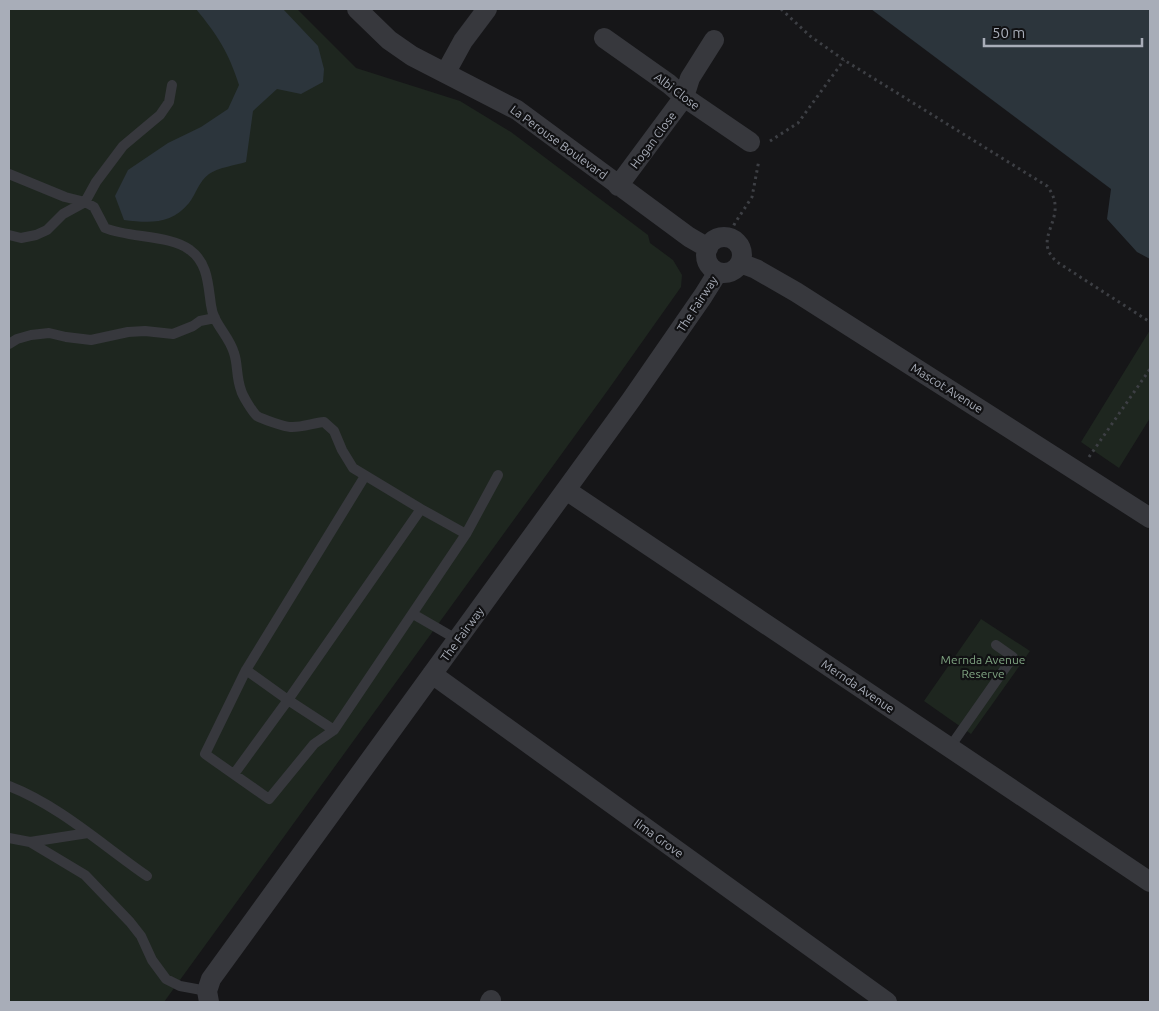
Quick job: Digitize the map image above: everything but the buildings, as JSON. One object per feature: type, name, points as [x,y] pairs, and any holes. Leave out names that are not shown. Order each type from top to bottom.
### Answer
[{"type":"street","name":"La Perouse Boulevard","points":[[357,9],[389,40],[412,56],[517,110],[618,186],[689,237],[708,248]]},
{"type":"street","points":[[446,72],[463,41],[487,9]]},
{"type":"street","name":"Albi Close","points":[[604,38],[669,84],[684,97],[760,146]]},
{"type":"street","name":"Hogan Close","points":[[618,186],[684,97],[690,78],[714,40]]},
{"type":"street","points":[[728,237],[740,246],[742,256],[740,263],[732,271],[718,272],[707,261],[708,248],[713,240],[728,237]]},
{"type":"street","name":"Mascot Avenue","points":[[740,263],[796,292],[1150,518]]},
{"type":"street","name":"The Fairway","points":[[208,996],[211,979],[566,490],[680,331],[718,272]]},
{"type":"street","name":"Mernda Avenue","points":[[566,490],[1150,882]]},
{"type":"street","name":"Ilma Grove","points":[[432,674],[887,1002]]},
{"type":"lane","points":[[9,235],[21,238],[36,235],[47,230],[63,214],[85,202],[96,182],[123,146],[160,115],[169,102],[172,85]]},
{"type":"lane","points":[[9,174],[94,207],[105,228],[118,233],[170,241],[190,250],[204,266],[216,323],[227,336],[235,354],[236,373],[241,392],[257,416],[289,427],[324,422],[334,431],[342,450],[353,468],[466,534]]},
{"type":"lane","points":[[9,344],[31,335],[49,333],[90,340],[128,332],[145,331],[173,334],[200,321],[215,318]]},
{"type":"lane","points":[[365,476],[246,670],[206,754],[269,799],[314,744],[334,730],[466,534],[498,475]]},
{"type":"lane","points":[[234,774],[421,509]]},
{"type":"lane","points":[[413,614],[458,640]]},
{"type":"lane","points":[[950,747],[1013,657],[996,645]]},
{"type":"lane","points":[[246,670],[334,730]]},
{"type":"lane","points":[[9,786],[53,809],[147,876]]},
{"type":"lane","points":[[9,838],[30,842],[88,833]]},
{"type":"lane","points":[[30,842],[85,876],[135,929],[159,971],[166,979],[208,996]]},
{"type":"path","points":[[780,9],[810,36],[844,60],[1047,186],[1055,200],[1056,211],[1046,244],[1050,255],[1057,262],[1150,322]]},
{"type":"path","points":[[728,237],[735,222],[752,197],[760,146],[798,123],[844,60]]},
{"type":"path","points":[[1079,472],[1150,370]]},
{"type":"green space","points":[[9,9],[297,9],[356,68],[460,101],[511,132],[648,235],[650,243],[673,260],[682,275],[681,287],[608,390],[164,1002],[9,1002]]},
{"type":"green space","points":[[1150,330],[1150,418],[1119,468],[1081,442]]},
{"type":"green space","name":"Mernda Avenue Reserve","points":[[981,619],[1030,651],[971,734],[924,701]]},
{"type":"shaded area","points":[[196,9],[283,9],[318,46],[324,69],[323,82],[301,94],[277,89],[253,111],[246,162],[222,168],[209,174],[203,180],[189,203],[175,215],[167,219],[151,222],[124,220],[115,196],[128,170],[168,143],[201,127],[228,109],[239,85],[222,44]]},
{"type":"shaded area","points":[[871,9],[1150,9],[1150,259],[1137,252],[1107,219],[1111,189]]}]
